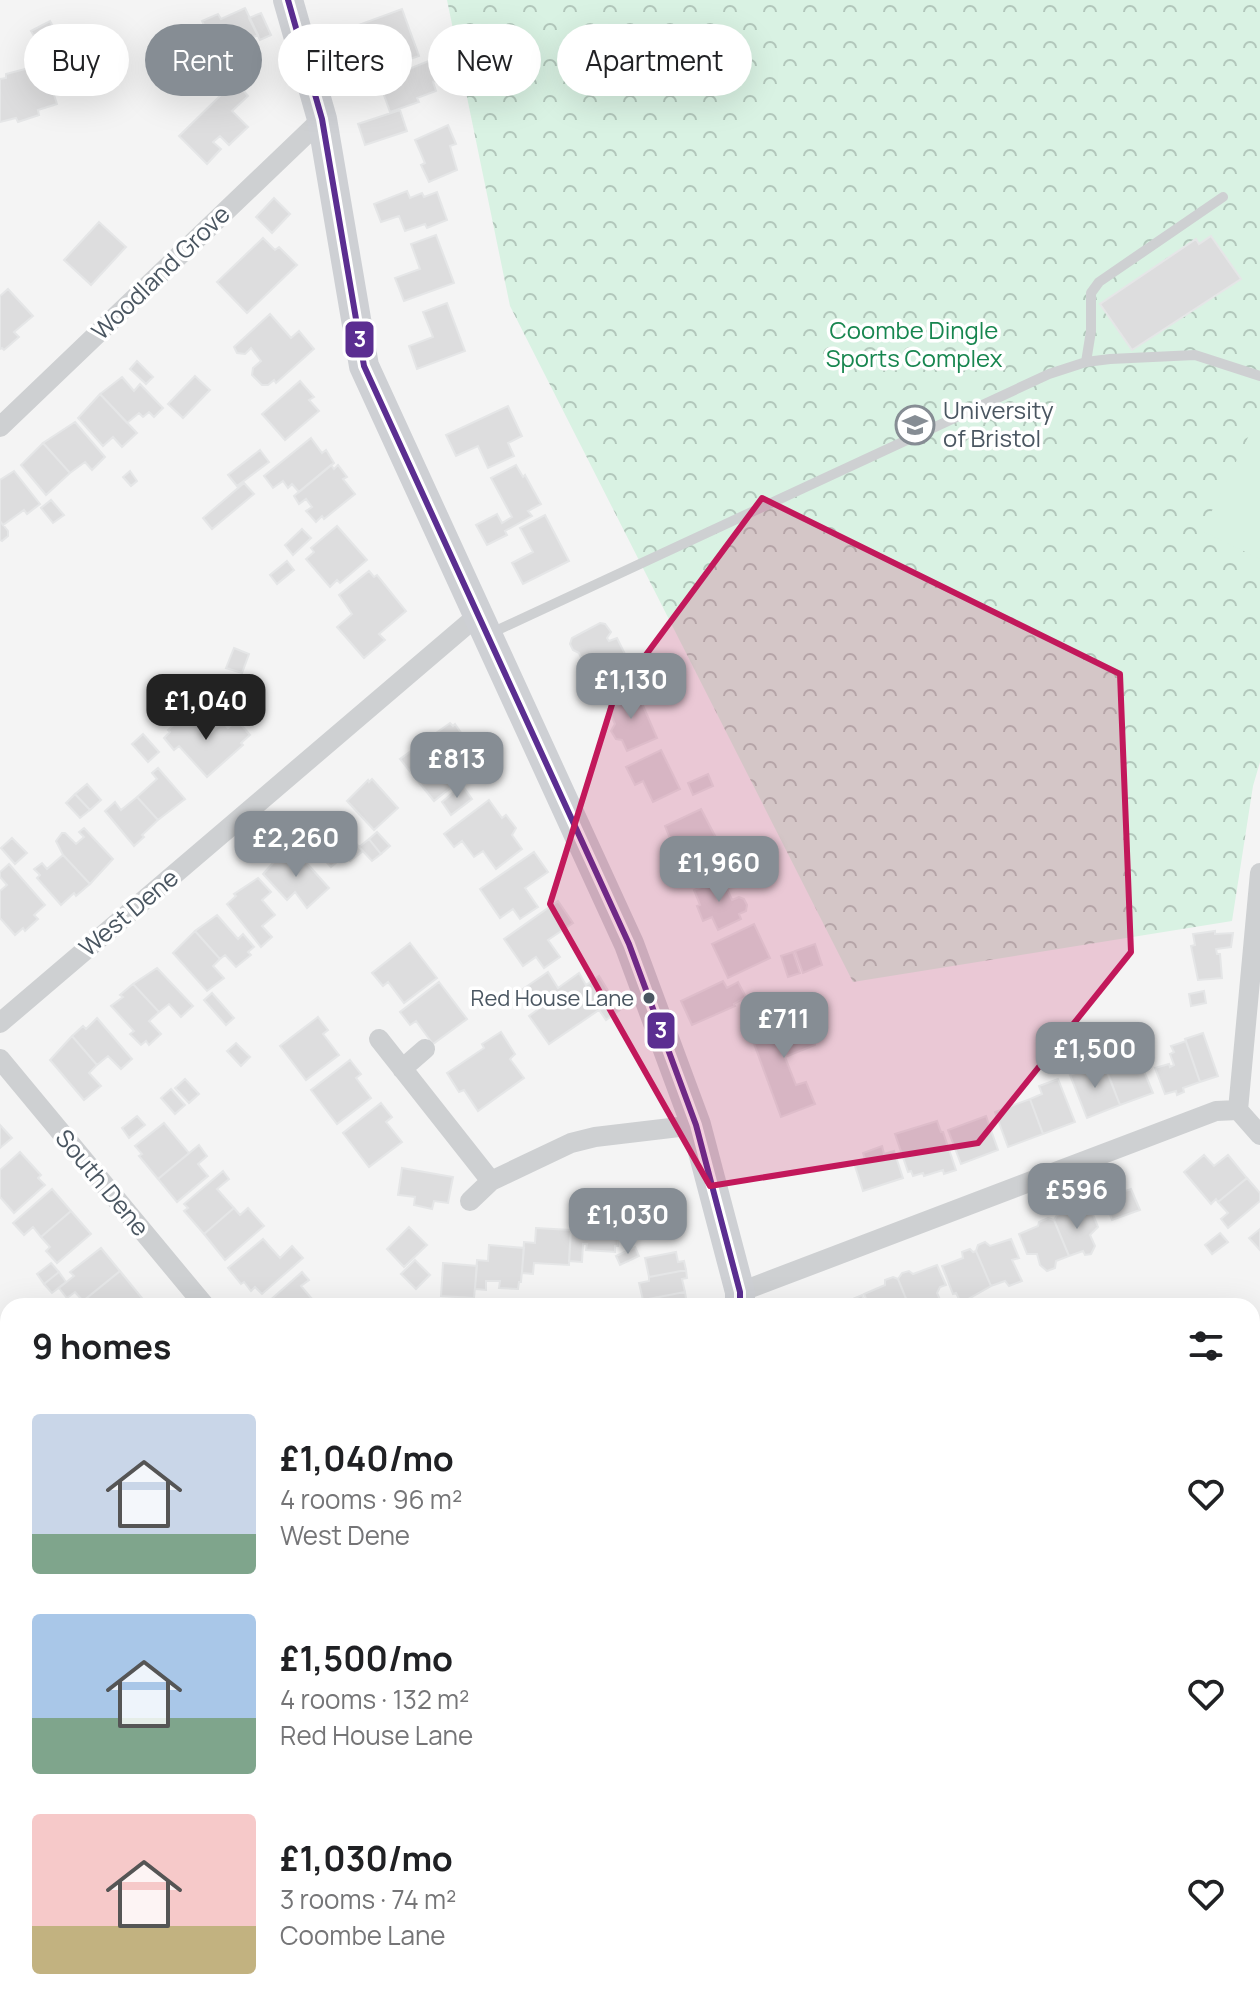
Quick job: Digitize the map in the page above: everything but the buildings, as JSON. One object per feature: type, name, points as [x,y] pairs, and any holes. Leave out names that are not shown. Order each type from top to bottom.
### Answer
[{"type":"street","points":[[288,0],[322,119],[364,366],[629,944],[696,1125],[740,1298]]},
{"type":"street","name":"Woodland Grove","points":[[0,427],[322,119]]},
{"type":"street","name":"West Dene","points":[[0,1023],[482,625]]},
{"type":"street","points":[[1260,873],[1238,1110],[1260,1135]]},
{"type":"street","points":[[379,1039],[491,1181]]},
{"type":"street","points":[[402,1069],[425,1049]]},
{"type":"street","name":"South Dene","points":[[0,1059],[198,1298]]},
{"type":"street","points":[[743,1298],[1216,1111],[1238,1110]]},
{"type":"street","points":[[470,1201],[491,1181],[571,1143],[595,1137],[696,1125]]},
{"type":"lane","points":[[1086,362],[1091,331],[1091,293],[1099,282],[1223,197]]},
{"type":"lane","points":[[482,625],[991,399],[1086,362],[1195,355],[1260,376]]},
{"type":"highlighted area","points":[[762,498],[1120,674],[1131,952],[978,1143],[710,1186],[550,904],[614,698]]},
{"type":"green space","name":"Coombe Dingle Sports Complex","points":[[447,0],[1260,0],[1260,762],[1253,786],[1232,921],[853,982],[510,306],[467,96],[541,96],[541,24],[452,24]]},
{"type":"green space","points":[[1260,413],[1260,559],[1202,531]]},
{"type":"transit line","name":"3","points":[[288,0],[322,119],[364,366],[629,944],[696,1125],[740,1298]]},
{"type":"place","name":"University of Bristol","points":[[915,425]]},
{"type":"place","name":"Red House Lane","points":[[649,998]]}]
